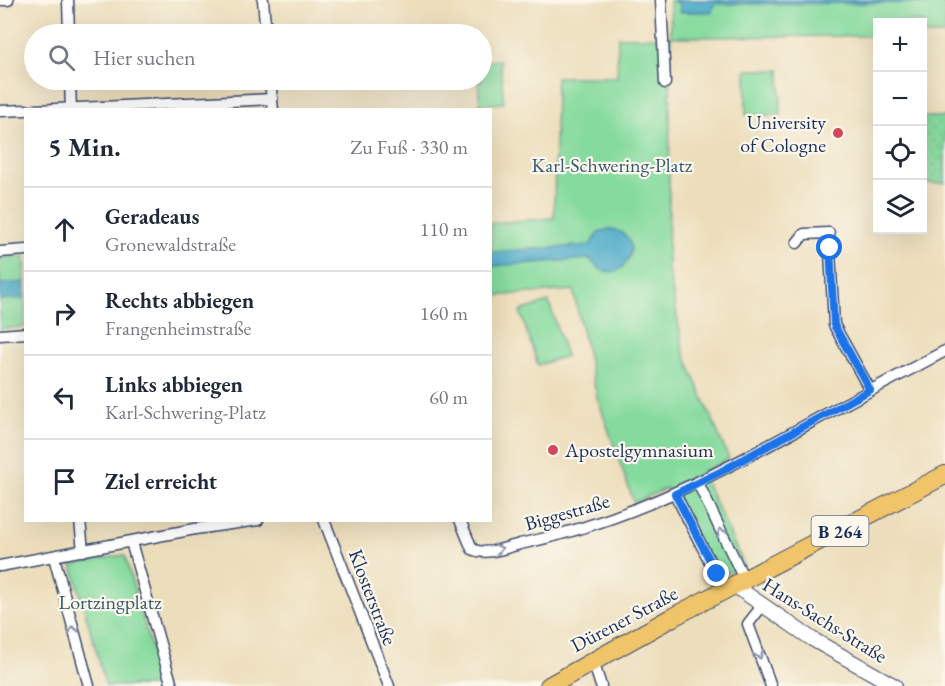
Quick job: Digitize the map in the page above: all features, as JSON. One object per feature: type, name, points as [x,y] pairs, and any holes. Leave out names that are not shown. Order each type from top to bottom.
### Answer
[{"type":"main road","name":"Dürener Straße","points":[[549,686],[735,586],[944,480]]},
{"type":"street","points":[[0,0],[8,0]]},
{"type":"street","points":[[68,0],[69,24]]},
{"type":"street","points":[[263,0],[265,24]]},
{"type":"street","points":[[662,0],[665,83]]},
{"type":"street","points":[[70,90],[70,108]]},
{"type":"street","points":[[110,108],[272,104]]},
{"type":"street","points":[[0,111],[24,110]]},
{"type":"street","points":[[797,243],[804,234],[830,233],[834,325],[870,390]]},
{"type":"street","points":[[0,252],[24,250]]},
{"type":"street","points":[[0,335],[24,333]]},
{"type":"street","name":"Biggestraße","points":[[461,522],[472,549],[485,552],[562,536],[642,508],[698,483],[945,351]]},
{"type":"street","points":[[698,483],[735,586]]},
{"type":"street","points":[[675,494],[735,586]]},
{"type":"street","points":[[80,522],[83,551]]},
{"type":"street","points":[[0,567],[131,542],[195,525],[233,522]]},
{"type":"street","name":"Klosterstraße","points":[[325,522],[389,686]]},
{"type":"street","points":[[131,542],[172,686]]},
{"type":"street","points":[[54,557],[89,686]]},
{"type":"street","name":"Hans-Sachs-Straße","points":[[735,586],[812,639],[895,686]]},
{"type":"street","points":[[762,606],[748,624],[771,686]]},
{"type":"street","points":[[592,661],[601,686]]},
{"type":"green space","points":[[670,0],[945,0],[945,35],[927,35],[927,18],[873,18],[873,36],[671,37]]},
{"type":"green space","name":"Karl-Schwering-Platz","points":[[618,37],[671,37],[668,269],[684,353],[729,459],[701,472],[744,565],[710,581],[667,488],[634,503],[597,397],[573,290],[492,296],[492,223],[554,218],[556,77],[617,77]]},
{"type":"green space","points":[[500,60],[504,103],[480,105],[479,90],[492,90],[492,61]]},
{"type":"green space","points":[[746,70],[780,70],[781,115],[746,115]]},
{"type":"green space","points":[[927,117],[945,117],[945,183],[927,183]]},
{"type":"green space","points":[[24,256],[24,327],[0,329],[0,258]]},
{"type":"green space","points":[[549,302],[566,356],[538,365],[520,311]]},
{"type":"green space","name":"Lortzingplatz","points":[[125,556],[162,686],[106,686],[72,565]]},
{"type":"water","points":[[674,0],[945,0],[945,3],[714,4],[712,12],[679,12],[680,4],[675,3]]},
{"type":"water","points":[[608,229],[622,233],[629,241],[631,251],[628,260],[621,268],[612,272],[601,270],[590,259],[492,266],[492,252],[590,245],[598,233]]},
{"type":"water","points":[[24,282],[24,298],[0,300],[0,284]]},
{"type":"place","name":"University of Cologne","points":[[838,133]]},
{"type":"place","name":"Apostelgymnasium","points":[[553,450]]},
{"type":"route","points":[[717,574],[675,494],[870,390],[834,325],[830,248]]}]
